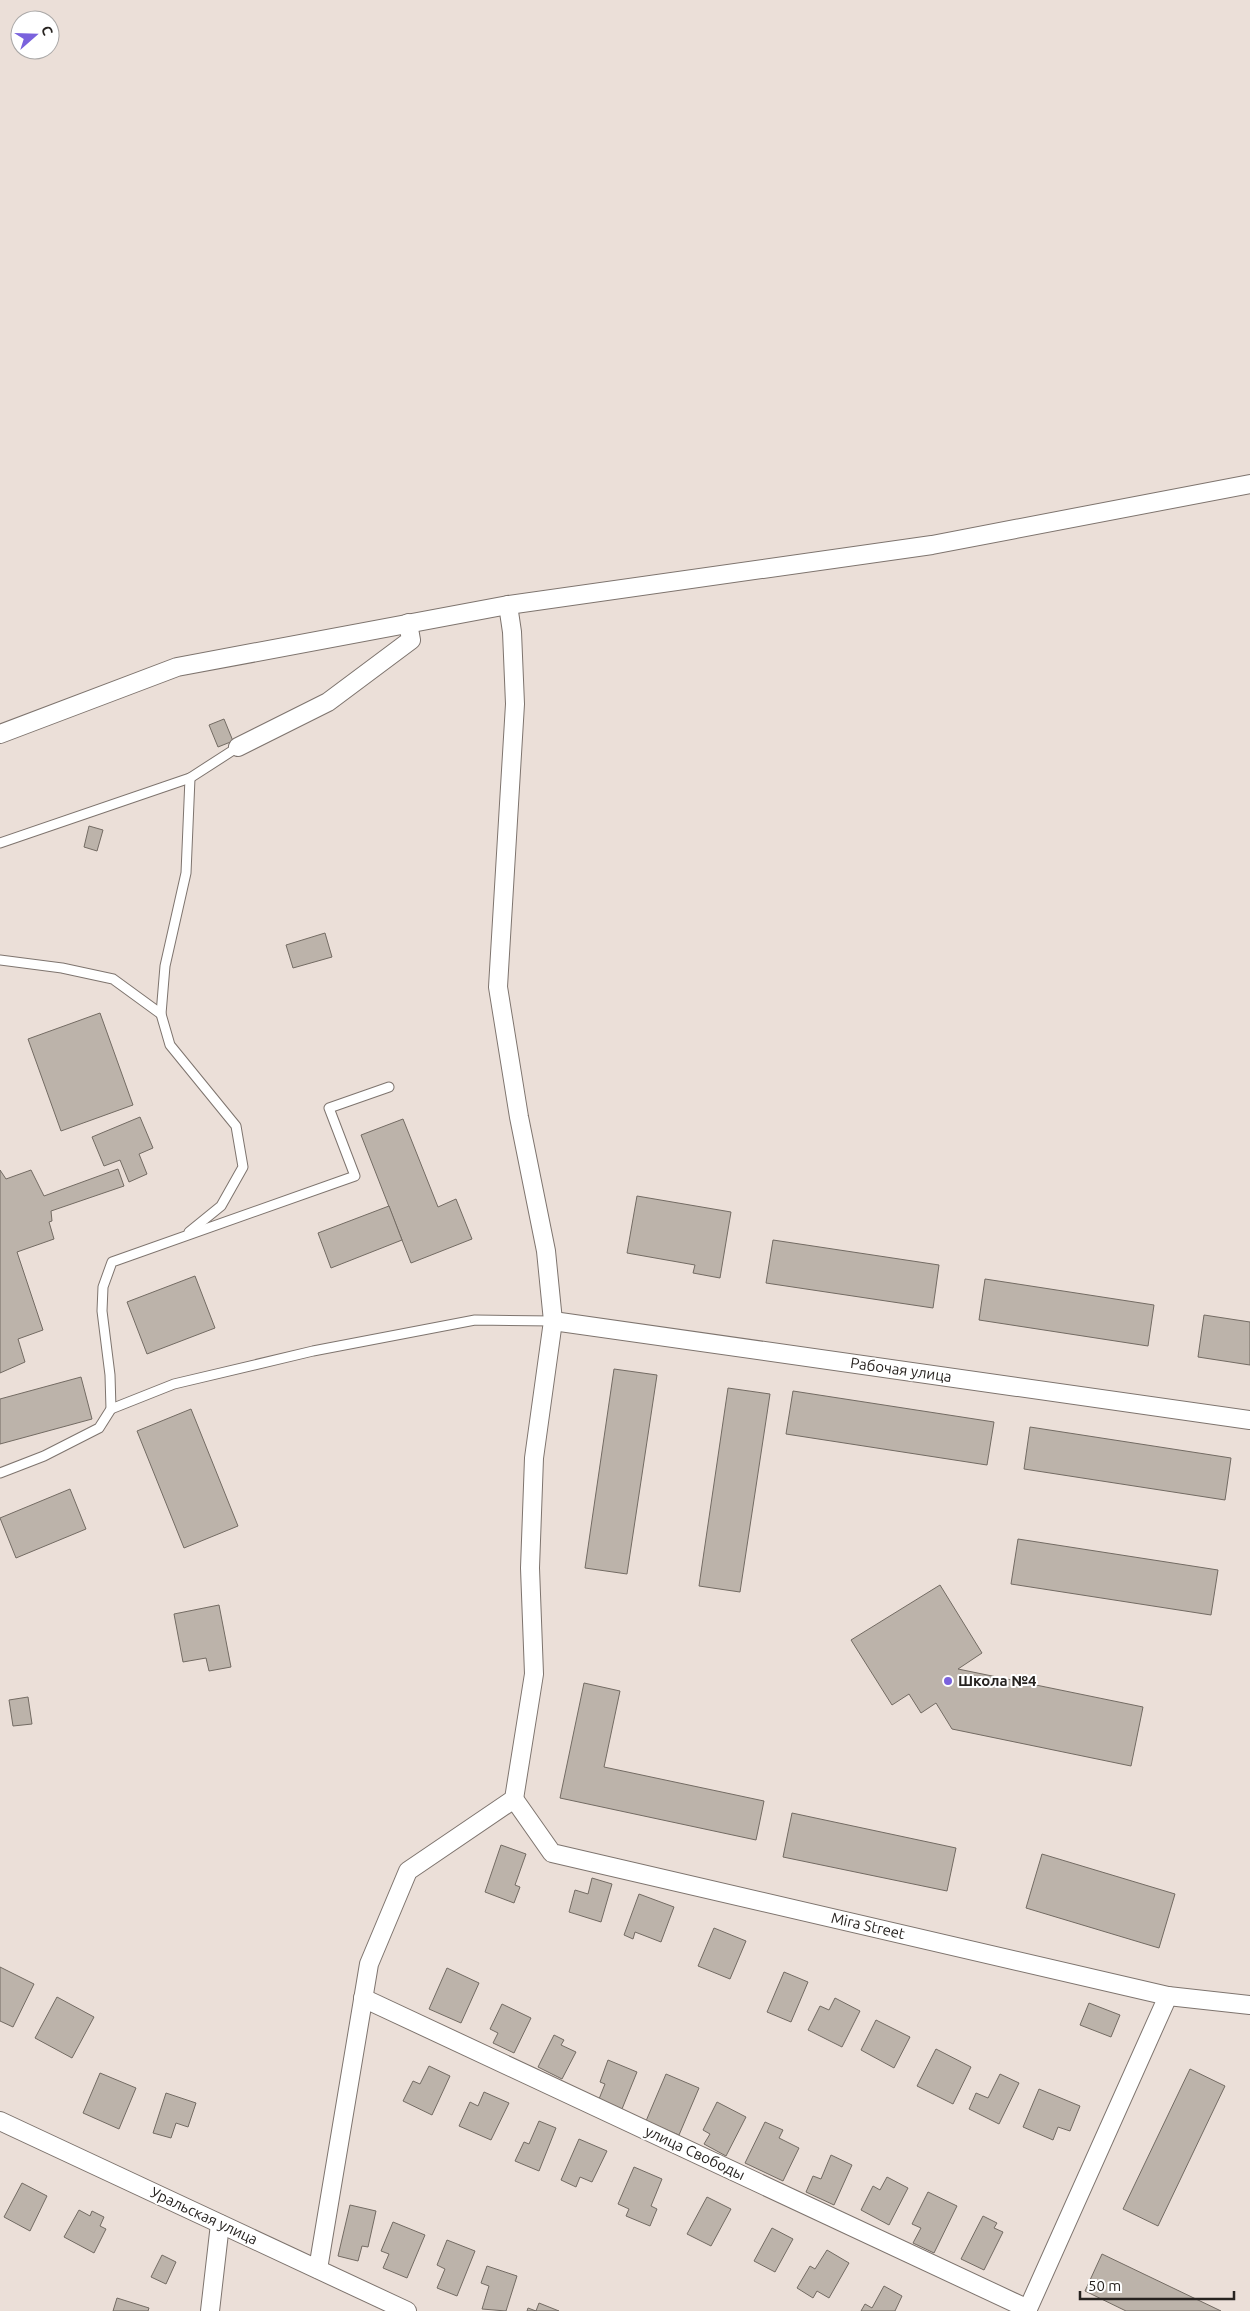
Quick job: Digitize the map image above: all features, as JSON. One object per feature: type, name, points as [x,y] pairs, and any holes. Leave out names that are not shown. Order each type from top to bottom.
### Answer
[{"type":"street","points":[[0,734],[177,667],[508,605],[932,545],[1250,484]]},
{"type":"street","points":[[318,2269],[369,1964],[408,1871],[514,1799],[534,1674],[530,1568],[534,1458],[553,1321],[546,1251],[519,1117],[498,988],[515,704],[512,632],[508,605]]},
{"type":"street","points":[[238,747],[328,702],[411,640],[408,623]]},
{"type":"street","name":"Рабочая улица","points":[[553,1321],[1250,1420]]},
{"type":"street","name":"Mira Street","points":[[514,1799],[552,1853],[1168,1996],[1250,2005]]},
{"type":"street","points":[[1027,2310],[1168,1996]]},
{"type":"street","name":"улица Свободы","points":[[363,1998],[1027,2310]]},
{"type":"street","name":"Уральская улица","points":[[0,2121],[407,2311]]},
{"type":"street","points":[[210,2311],[220,2224]]},
{"type":"lane","points":[[0,843],[190,778],[238,747]]},
{"type":"lane","points":[[183,1237],[221,1206],[243,1167],[236,1126],[170,1045],[161,1014],[166,966],[186,873],[190,778]]},
{"type":"lane","points":[[0,960],[62,968],[113,978],[161,1014]]},
{"type":"lane","points":[[0,1473],[44,1456],[99,1428],[111,1409],[110,1375],[102,1311],[103,1287],[112,1262],[355,1176],[329,1108],[389,1087]]},
{"type":"lane","points":[[111,1409],[174,1384],[313,1351],[475,1320],[553,1321]]},
{"type":"building","points":[[224,719],[233,741],[218,747],[209,725]]},
{"type":"building","points":[[89,826],[103,830],[97,851],[84,847]]},
{"type":"building","points":[[325,933],[332,957],[293,968],[286,945]]},
{"type":"building","points":[[100,1013],[133,1105],[61,1131],[28,1039]]},
{"type":"building","points":[[140,1117],[153,1148],[139,1154],[147,1174],[129,1182],[120,1160],[104,1166],[92,1137]]},
{"type":"building","points":[[403,1119],[438,1207],[456,1199],[472,1239],[411,1263],[361,1135]]},
{"type":"building","points":[[118,1169],[124,1186],[51,1211],[52,1221],[49,1222],[54,1239],[17,1252],[43,1330],[18,1339],[25,1362],[0,1373],[0,1170],[6,1179],[31,1170],[44,1196]]},
{"type":"building","points":[[637,1196],[731,1212],[720,1278],[693,1273],[695,1265],[627,1253]]},
{"type":"building","points":[[389,1206],[402,1240],[331,1268],[318,1233]]},
{"type":"building","points":[[773,1240],[939,1265],[933,1308],[766,1283]]},
{"type":"building","points":[[195,1276],[215,1328],[147,1354],[127,1302]]},
{"type":"building","points":[[985,1279],[1154,1305],[1148,1346],[979,1320]]},
{"type":"building","points":[[1204,1315],[1250,1322],[1250,1365],[1198,1357]]},
{"type":"building","points":[[614,1369],[657,1375],[627,1574],[585,1568]]},
{"type":"building","points":[[81,1377],[92,1419],[0,1444],[0,1399]]},
{"type":"building","points":[[728,1388],[770,1394],[740,1592],[699,1586]]},
{"type":"building","points":[[793,1391],[994,1422],[987,1465],[786,1434]]},
{"type":"building","points":[[191,1409],[238,1526],[184,1548],[137,1431]]},
{"type":"building","points":[[1030,1427],[1231,1458],[1225,1500],[1024,1469]]},
{"type":"building","points":[[70,1489],[86,1529],[16,1558],[0,1518]]},
{"type":"building","points":[[1018,1539],[1218,1570],[1211,1615],[1011,1584]]},
{"type":"building","name":"Школа №4","points":[[940,1585],[982,1653],[958,1669],[1143,1707],[1131,1766],[952,1729],[936,1703],[921,1713],[909,1694],[892,1705],[851,1640]]},
{"type":"building","points":[[219,1605],[231,1667],[209,1671],[206,1658],[183,1662],[174,1614]]},
{"type":"building","points":[[584,1683],[620,1691],[604,1767],[764,1801],[756,1840],[560,1798]]},
{"type":"building","points":[[28,1697],[32,1724],[13,1726],[9,1700]]},
{"type":"building","points":[[792,1813],[956,1848],[947,1891],[783,1857]]},
{"type":"building","points":[[501,1845],[526,1854],[515,1885],[520,1887],[514,1903],[485,1892]]},
{"type":"building","points":[[1042,1854],[1175,1894],[1159,1948],[1026,1908]]},
{"type":"building","points":[[592,1878],[612,1884],[601,1922],[569,1912],[575,1890],[588,1894]]},
{"type":"building","points":[[639,1894],[674,1907],[661,1942],[635,1932],[633,1939],[624,1935]]},
{"type":"building","points":[[714,1928],[746,1941],[730,1979],[698,1966]]},
{"type":"building","points":[[0,1967],[34,1984],[13,2027],[0,2021]]},
{"type":"building","points":[[447,1968],[479,1983],[461,2023],[429,2009]]},
{"type":"building","points":[[784,1972],[808,1982],[791,2022],[767,2012]]},
{"type":"building","points":[[57,1997],[94,2017],[72,2058],[35,2038]]},
{"type":"building","points":[[835,1998],[860,2011],[842,2047],[808,2030],[820,2006],[829,2010]]},
{"type":"building","points":[[1089,2003],[1120,2015],[1111,2037],[1080,2025]]},
{"type":"building","points":[[502,2004],[531,2018],[514,2053],[493,2043],[498,2033],[490,2029]]},
{"type":"building","points":[[876,2020],[910,2037],[894,2068],[861,2050]]},
{"type":"building","points":[[554,2035],[564,2040],[561,2045],[576,2052],[562,2079],[538,2067]]},
{"type":"building","points":[[936,2049],[971,2067],[953,2104],[917,2086]]},
{"type":"building","points":[[608,2060],[637,2072],[622,2109],[599,2099],[605,2084],[600,2082]]},
{"type":"building","points":[[429,2066],[450,2076],[432,2115],[403,2101],[413,2081],[420,2084]]},
{"type":"building","points":[[1190,2069],[1225,2086],[1158,2226],[1123,2209]]},
{"type":"building","points":[[100,2073],[136,2088],[119,2129],[83,2113]]},
{"type":"building","points":[[666,2074],[699,2088],[679,2135],[646,2121]]},
{"type":"building","points":[[1000,2074],[1019,2083],[999,2124],[969,2109],[976,2093],[988,2098]]},
{"type":"building","points":[[1039,2089],[1080,2106],[1070,2131],[1058,2127],[1053,2140],[1023,2127]]},
{"type":"building","points":[[484,2092],[509,2103],[491,2140],[459,2126],[470,2102],[478,2106]]},
{"type":"building","points":[[166,2093],[196,2103],[188,2127],[176,2123],[171,2138],[153,2133]]},
{"type":"building","points":[[717,2102],[746,2117],[726,2156],[704,2144],[710,2134],[703,2130]]},
{"type":"building","points":[[539,2121],[556,2128],[539,2171],[515,2161],[524,2142],[529,2144]]},
{"type":"building","points":[[765,2122],[783,2130],[779,2138],[799,2148],[783,2181],[745,2163]]},
{"type":"building","points":[[579,2139],[607,2151],[592,2182],[580,2177],[576,2187],[561,2180]]},
{"type":"building","points":[[831,2155],[852,2165],[834,2205],[806,2192],[813,2176],[821,2179]]},
{"type":"building","points":[[634,2167],[662,2179],[651,2206],[657,2209],[650,2226],[626,2216],[629,2209],[618,2204]]},
{"type":"building","points":[[887,2177],[908,2188],[889,2225],[861,2210],[873,2186],[880,2190]]},
{"type":"building","points":[[22,2183],[47,2196],[30,2231],[4,2217]]},
{"type":"building","points":[[928,2192],[957,2206],[934,2253],[913,2243],[921,2228],[912,2224]]},
{"type":"building","points":[[707,2197],[731,2209],[711,2246],[687,2234]]},
{"type":"building","points":[[350,2205],[376,2211],[368,2247],[362,2246],[358,2261],[338,2256]]},
{"type":"building","points":[[79,2210],[90,2216],[92,2211],[104,2217],[100,2226],[106,2229],[94,2253],[64,2237]]},
{"type":"building","points":[[983,2216],[997,2223],[994,2228],[1003,2232],[984,2270],[961,2259]]},
{"type":"building","points":[[393,2222],[425,2235],[407,2278],[383,2268],[389,2254],[381,2251]]},
{"type":"building","points":[[772,2228],[793,2239],[775,2272],[754,2261]]},
{"type":"building","points":[[447,2240],[475,2251],[457,2296],[437,2288],[445,2269],[437,2265]]},
{"type":"building","points":[[827,2250],[849,2263],[829,2298],[817,2291],[813,2298],[797,2288],[810,2266],[815,2269]]},
{"type":"building","points":[[1102,2254],[1221,2311],[1126,2311],[1085,2291]]},
{"type":"building","points":[[162,2255],[176,2262],[166,2284],[151,2277]]},
{"type":"building","points":[[487,2266],[517,2276],[506,2311],[482,2309],[489,2286],[481,2283]]},
{"type":"building","points":[[884,2286],[902,2296],[895,2311],[861,2311],[865,2304],[872,2308]]},
{"type":"building","points":[[117,2298],[149,2308],[148,2311],[113,2311]]},
{"type":"building","points":[[539,2303],[559,2311],[536,2311]]},
{"type":"place","name":"Школа №4","points":[[948,1681]]}]
